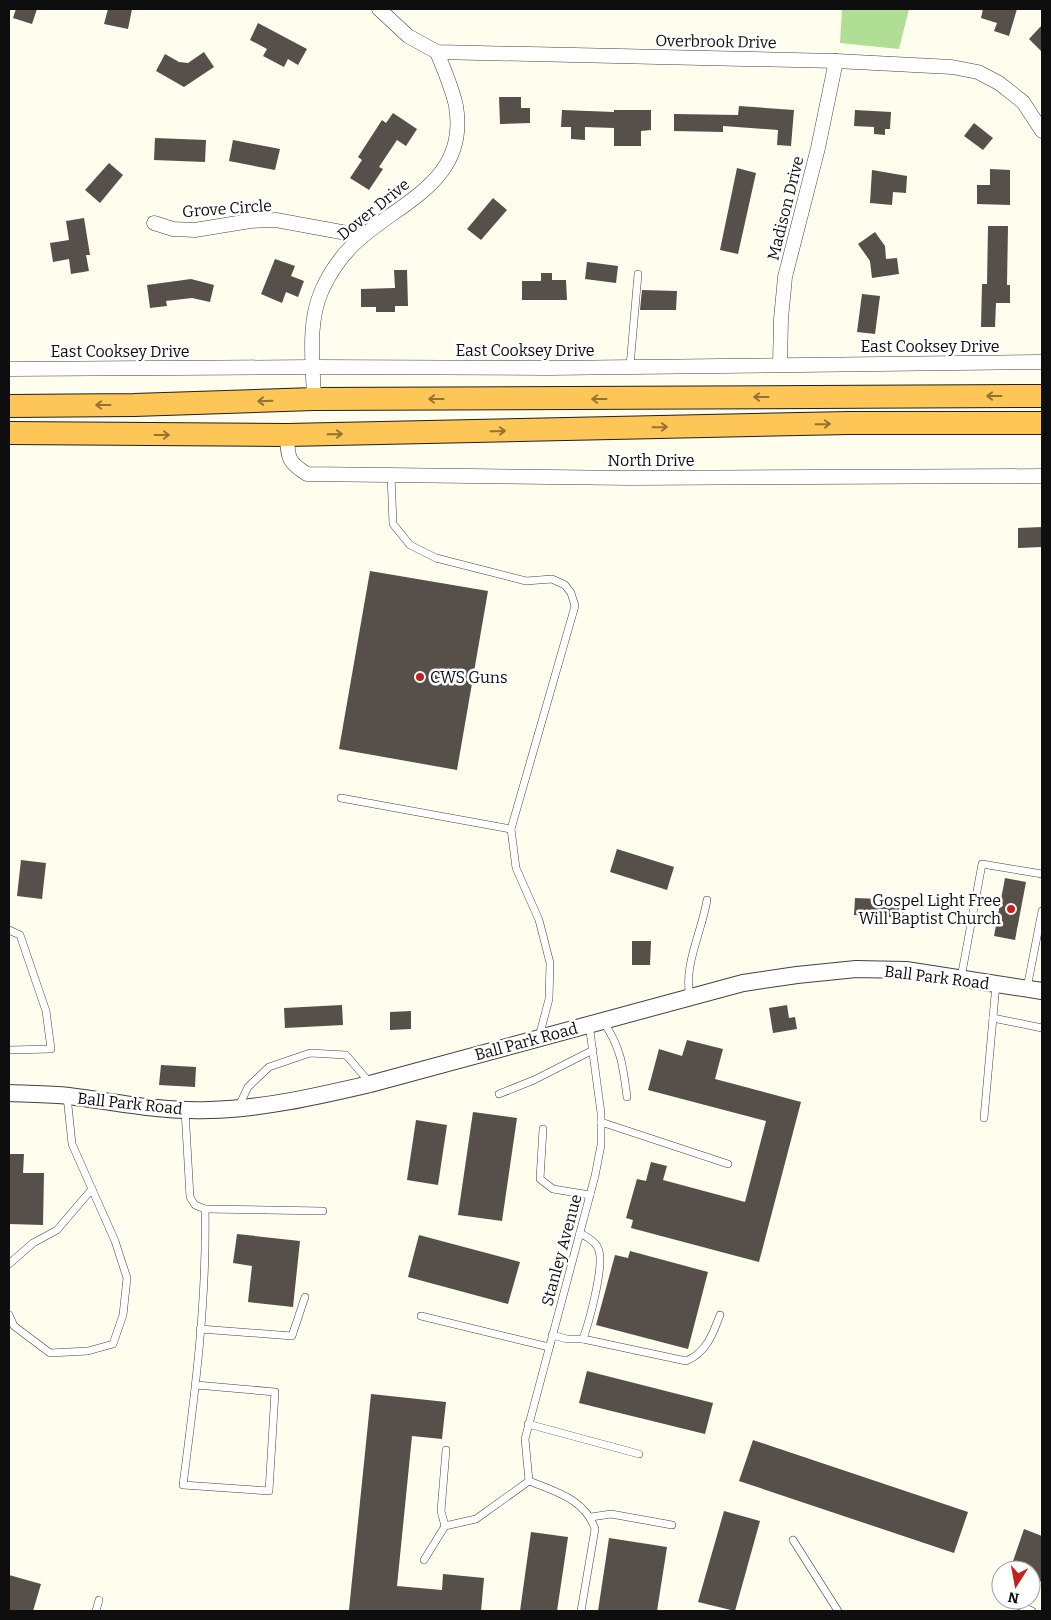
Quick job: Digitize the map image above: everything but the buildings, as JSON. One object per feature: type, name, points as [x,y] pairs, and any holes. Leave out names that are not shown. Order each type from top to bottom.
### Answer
[{"type":"highway","points":[[9,406],[134,405],[314,399],[1042,396]]},
{"type":"highway","points":[[9,433],[287,435],[839,423],[1042,423]]},
{"type":"street","name":"Overbrook Drive","points":[[379,9],[408,36],[437,52],[836,61],[952,67],[978,72],[999,83],[1023,102],[1042,131]]},
{"type":"street","name":"Dover Drive","points":[[314,399],[313,319],[322,290],[340,260],[363,236],[416,199],[439,176],[453,150],[456,107],[437,52]]},
{"type":"street","name":"Madison Drive","points":[[780,364],[781,318],[785,277],[818,148],[836,61]]},
{"type":"street","name":"Grove Circle","points":[[154,223],[173,229],[195,230],[250,221],[276,220],[363,236]]},
{"type":"street","name":"East Cooksey Drive","points":[[9,370],[313,367],[548,368],[1042,362]]},
{"type":"street","name":"North Drive","points":[[287,435],[288,457],[294,466],[307,474],[630,478],[1042,476]]},
{"type":"street","name":"Ball Park Road","points":[[9,1093],[67,1096],[185,1110],[238,1108],[320,1096],[370,1084],[743,983],[856,969],[906,970],[1035,989]]},
{"type":"lane","points":[[630,366],[638,274]]},
{"type":"lane","points":[[391,475],[393,524],[410,545],[436,558],[526,581],[552,579],[565,585],[571,593],[575,606],[511,828],[516,868],[539,920],[550,963],[548,999],[538,1038]]},
{"type":"lane","points":[[341,798],[511,828]]},
{"type":"lane","points":[[960,978],[982,864],[1042,874]]},
{"type":"lane","points":[[690,997],[688,974],[707,900]]},
{"type":"lane","points":[[1035,989],[1042,911]]},
{"type":"lane","points":[[9,930],[20,935],[46,1011],[51,1049],[9,1050]]},
{"type":"lane","points":[[984,1118],[996,984]]},
{"type":"lane","points":[[993,1018],[1042,1028]]},
{"type":"lane","points":[[596,1022],[615,1040],[622,1059],[627,1097]]},
{"type":"lane","name":"Stanley Avenue","points":[[529,1481],[525,1439],[528,1424],[590,1195],[601,1145],[601,1122],[593,1050],[596,1022]]},
{"type":"lane","points":[[500,1094],[558,1069],[593,1050]]},
{"type":"lane","points":[[238,1108],[248,1087],[269,1067],[310,1053],[346,1055],[370,1084]]},
{"type":"lane","points":[[9,1316],[14,1326],[50,1353],[88,1351],[113,1344],[123,1315],[127,1278],[115,1241],[72,1144],[67,1096]]},
{"type":"lane","points":[[185,1110],[190,1198],[195,1205],[206,1209],[323,1211]]},
{"type":"lane","points":[[601,1122],[728,1164]]},
{"type":"lane","points":[[543,1129],[540,1179],[553,1188],[590,1195]]},
{"type":"lane","points":[[9,1264],[33,1243],[57,1230],[92,1189]]},
{"type":"lane","points":[[196,1385],[275,1392],[269,1491],[184,1485],[196,1385],[206,1256],[206,1209]]},
{"type":"lane","points":[[580,1233],[592,1240],[599,1250],[600,1263],[590,1319],[583,1339]]},
{"type":"lane","points":[[200,1328],[292,1336],[305,1297]]},
{"type":"lane","points":[[552,1335],[567,1339],[583,1339],[686,1361],[697,1357],[707,1343],[720,1315]]},
{"type":"lane","points":[[421,1316],[549,1347]]},
{"type":"lane","points":[[528,1424],[639,1454]]},
{"type":"lane","points":[[445,1526],[441,1511],[446,1450]]},
{"type":"lane","points":[[424,1560],[445,1526],[476,1519],[529,1481],[563,1495],[579,1505],[591,1517],[595,1529],[582,1611]]},
{"type":"lane","points":[[591,1517],[611,1514],[672,1525]]},
{"type":"lane","points":[[793,1540],[838,1611]]},
{"type":"lane","points":[[96,1611],[99,1600]]},
{"type":"green space","points":[[842,9],[909,9],[899,49],[840,43]]},
{"type":"place","name":"CWS Guns","points":[[420,677]]},
{"type":"place","name":"Gospel Light Free Will Baptist Church","points":[[1011,909]]}]
